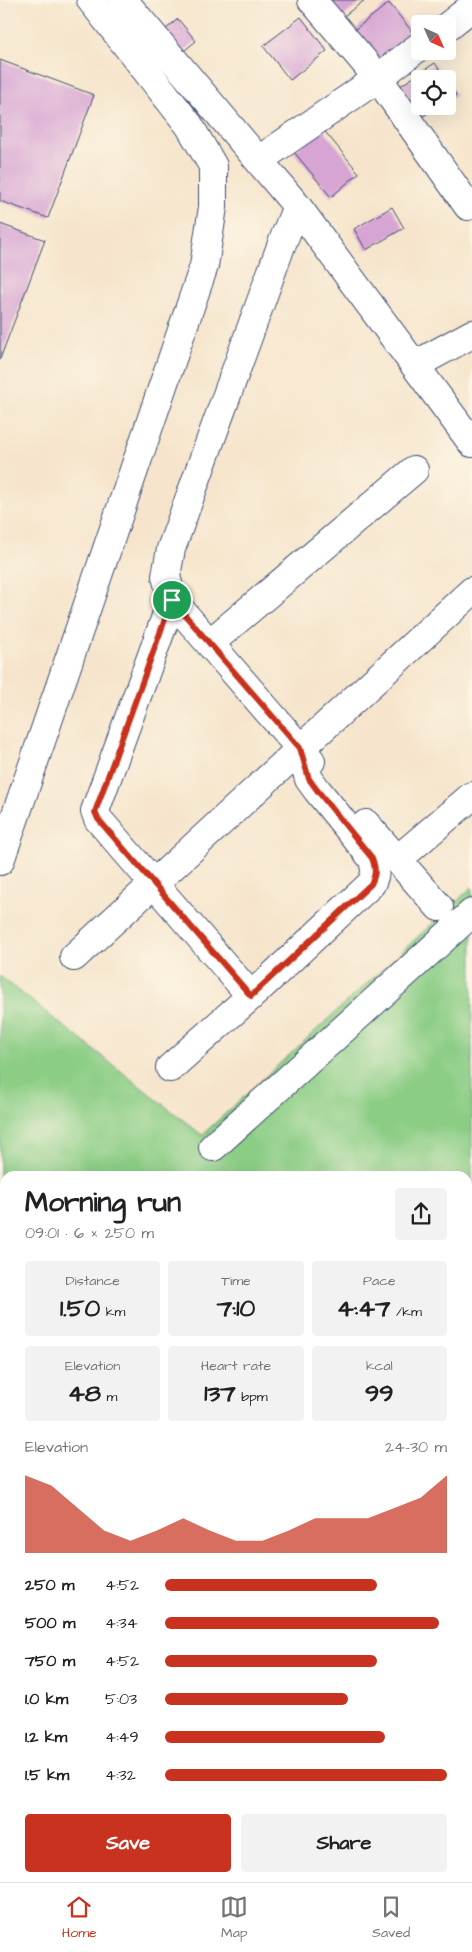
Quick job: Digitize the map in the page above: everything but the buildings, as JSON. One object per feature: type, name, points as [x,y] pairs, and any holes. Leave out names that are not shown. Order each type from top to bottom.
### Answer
[{"type":"street","points":[[0,861],[204,266],[212,208],[213,166],[189,125],[91,0]]},
{"type":"street","points":[[123,0],[297,206],[472,443]]},
{"type":"street","points":[[312,0],[378,78],[468,206]]},
{"type":"street","points":[[456,20],[472,8]]},
{"type":"street","points":[[259,160],[378,78],[411,53]]},
{"type":"street","points":[[297,206],[171,549],[166,576],[172,600],[439,908]]},
{"type":"street","points":[[415,365],[472,334]]},
{"type":"street","points":[[210,643],[414,470]]},
{"type":"street","points":[[74,957],[472,591]]},
{"type":"street","points":[[172,600],[95,812],[98,819],[153,884],[251,996]]},
{"type":"street","points":[[170,1068],[251,996],[371,884],[376,876],[372,858],[309,779],[300,748]]},
{"type":"street","points":[[397,860],[472,796]]},
{"type":"street","points":[[213,1147],[472,913]]},
{"type":"green space","points":[[472,887],[472,1171],[0,1171],[0,976],[202,1135]]},
{"type":"route","points":[[172,600],[300,748],[309,779],[372,858],[375,867],[376,876],[371,884],[251,996],[153,884],[98,819],[95,812],[172,600]]}]
